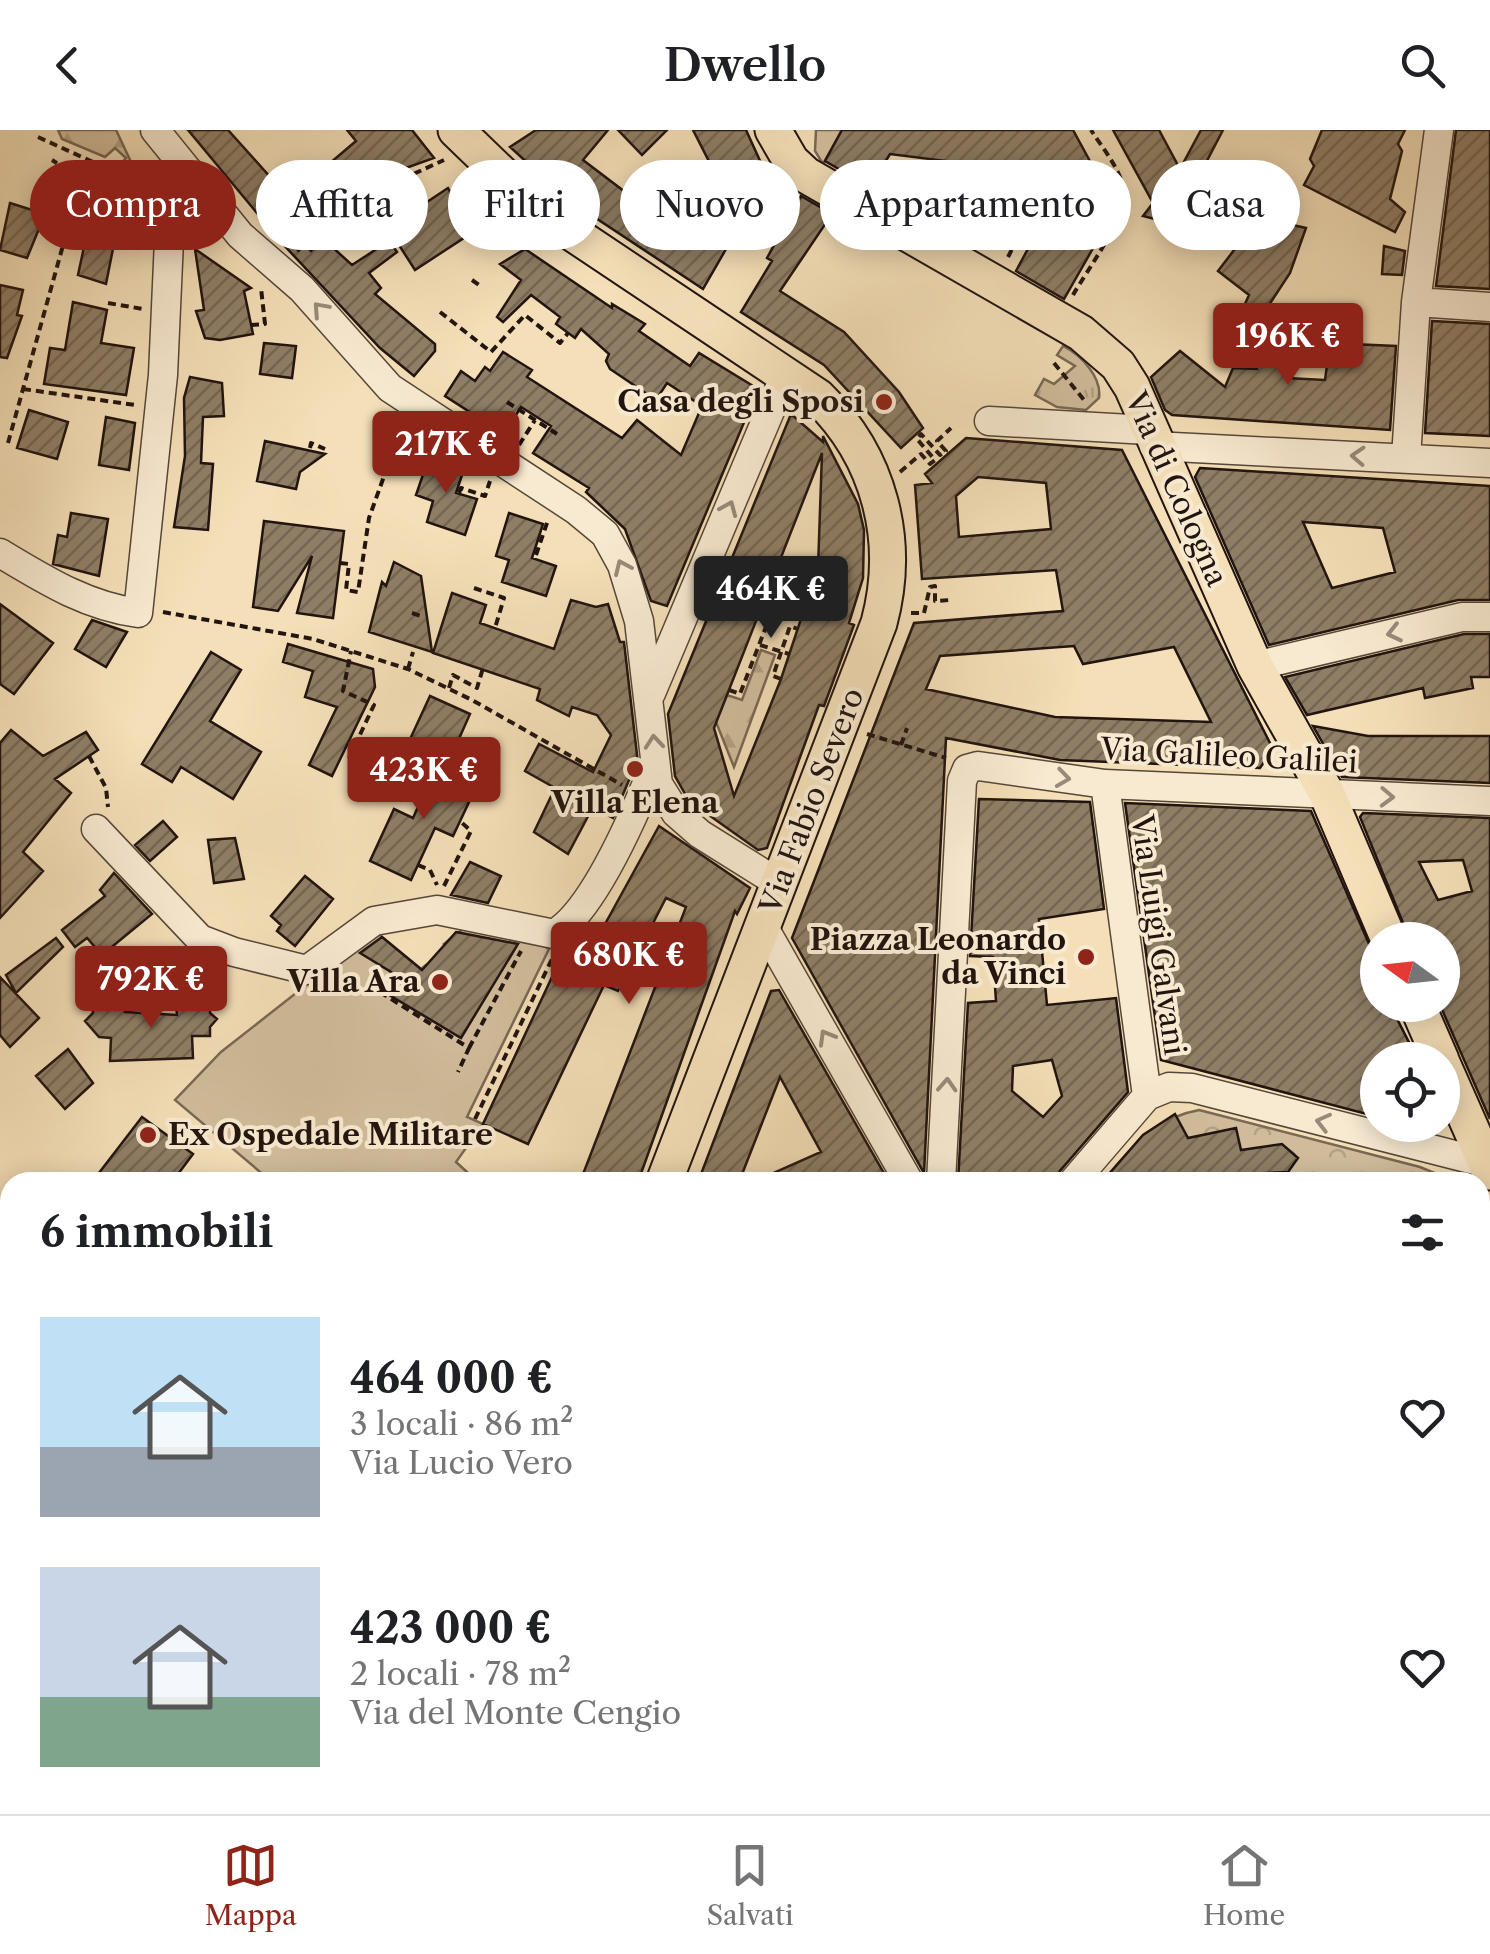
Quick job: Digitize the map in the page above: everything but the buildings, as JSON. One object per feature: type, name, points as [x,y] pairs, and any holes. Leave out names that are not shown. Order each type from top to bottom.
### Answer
[{"type":"main road","name":"Via di Cologna","points":[[773,130],[791,162],[806,175],[1080,334],[1102,351],[1132,387],[1151,438],[1255,666],[1326,794],[1382,922]]},
{"type":"main road","name":"Via Fabio Severo","points":[[463,137],[541,212],[786,373],[839,418],[861,450],[887,525],[890,568],[878,623],[668,1172]]},
{"type":"main road","points":[[1460,1103],[1488,1168]]},
{"type":"street","points":[[100,823],[200,939],[234,952],[308,970],[374,921],[437,910],[554,934],[570,925],[650,791],[650,694],[635,600],[605,534],[576,510],[390,388],[302,289],[240,235],[155,130]]},
{"type":"street","points":[[1406,458],[1416,302],[1439,130]]},
{"type":"street","points":[[0,553],[75,596],[107,609],[138,612],[160,409],[168,250]]},
{"type":"street","points":[[1416,302],[1490,307]]},
{"type":"street","points":[[650,694],[786,373]]},
{"type":"street","points":[[989,421],[1151,438],[1490,462]]},
{"type":"street","points":[[1255,666],[1462,617],[1490,617]]},
{"type":"street","points":[[942,1172],[962,780],[959,764]]},
{"type":"street","name":"Via Galileo Galilei","points":[[959,764],[1105,784],[1490,801]]},
{"type":"street","name":"Via Luigi Galvani","points":[[1105,784],[1147,1096]]},
{"type":"street","points":[[650,791],[700,834],[780,884]]},
{"type":"street","points":[[763,926],[903,1172]]},
{"type":"street","points":[[1082,1172],[1147,1096],[1169,1086],[1192,1088],[1488,1168]]},
{"type":"path","points":[[1065,307],[1120,214],[1125,197],[1120,178],[1091,130]]},
{"type":"path","points":[[428,166],[463,137]]},
{"type":"path","points":[[38,138],[88,160]]},
{"type":"path","points":[[8,443],[7,430],[23,389],[62,250]]},
{"type":"path","points":[[1005,262],[1012,250]]},
{"type":"path","points":[[472,280],[482,287]]},
{"type":"path","points":[[251,325],[265,324],[261,287]]},
{"type":"path","points":[[108,303],[166,313]]},
{"type":"path","points":[[440,312],[491,352],[525,316],[560,344],[568,333]]},
{"type":"path","points":[[1054,363],[1088,406]]},
{"type":"path","points":[[23,389],[160,409]]},
{"type":"path","points":[[507,402],[557,434]]},
{"type":"path","points":[[520,444],[535,420]]},
{"type":"path","points":[[340,562],[349,564],[346,590],[358,592],[369,518],[401,429],[392,424]]},
{"type":"path","points":[[900,472],[921,454],[930,464],[935,460],[917,439],[921,434],[940,455],[946,451],[937,441],[951,428]]},
{"type":"path","points":[[310,448],[311,443],[324,449]]},
{"type":"path","points":[[459,494],[461,488],[485,496],[492,475],[501,475]]},
{"type":"path","points":[[536,556],[548,520],[543,518],[546,508]]},
{"type":"path","points":[[910,613],[924,613],[930,587],[935,586],[935,601],[950,600]]},
{"type":"path","points":[[474,588],[504,598],[495,628]]},
{"type":"path","points":[[729,690],[740,694],[771,614],[760,610]]},
{"type":"path","points":[[138,612],[201,616],[312,639],[408,669],[650,791]]},
{"type":"path","points":[[412,613],[424,617]]},
{"type":"path","points":[[781,679],[773,676],[790,626],[798,629]]},
{"type":"path","points":[[759,644],[789,654]]},
{"type":"path","points":[[348,758],[374,705],[342,691],[351,652]]},
{"type":"path","points":[[408,669],[413,652]]},
{"type":"path","points":[[449,688],[454,676],[477,688],[483,668]]},
{"type":"path","points":[[365,692],[366,702]]},
{"type":"path","points":[[901,744],[907,728]]},
{"type":"path","points":[[867,734],[959,764]]},
{"type":"path","points":[[89,756],[106,788],[100,823]]},
{"type":"path","points":[[418,865],[430,870],[443,888],[471,831],[460,821]]},
{"type":"path","points":[[474,1120],[556,949],[554,934]]},
{"type":"path","points":[[458,1072],[527,942]]},
{"type":"path","points":[[380,992],[469,1048]]},
{"type":"green space","points":[[58,130],[116,130],[130,160],[124,160],[115,148],[105,157],[62,139]]},
{"type":"green space","points":[[816,130],[842,130],[825,160],[821,160],[815,151]]},
{"type":"green space","points":[[1063,346],[1083,361],[1097,382],[1099,398],[1086,410],[1057,407],[1035,395],[1044,379],[1054,384],[1075,366],[1057,355]]},
{"type":"green space","points":[[761,650],[775,655],[734,767],[716,722],[727,695],[742,700]]},
{"type":"green space","points":[[473,921],[523,935],[549,949],[467,1117],[483,1124],[456,1162],[467,1172],[260,1172],[175,1100],[221,1052],[375,931],[421,969],[426,965],[444,974],[457,953],[444,944]]},
{"type":"green space","points":[[1199,1110],[1432,1172],[1111,1172],[1156,1128]]},
{"type":"place","name":"Casa degli Sposi","points":[[884,402]]},
{"type":"place","name":"Villa Elena","points":[[635,769]]},
{"type":"place","name":"Piazza Leonardo da Vinci","points":[[1086,957]]},
{"type":"place","name":"Villa Ara","points":[[440,982]]},
{"type":"place","name":"Ex Ospedale Militare","points":[[148,1135]]}]
